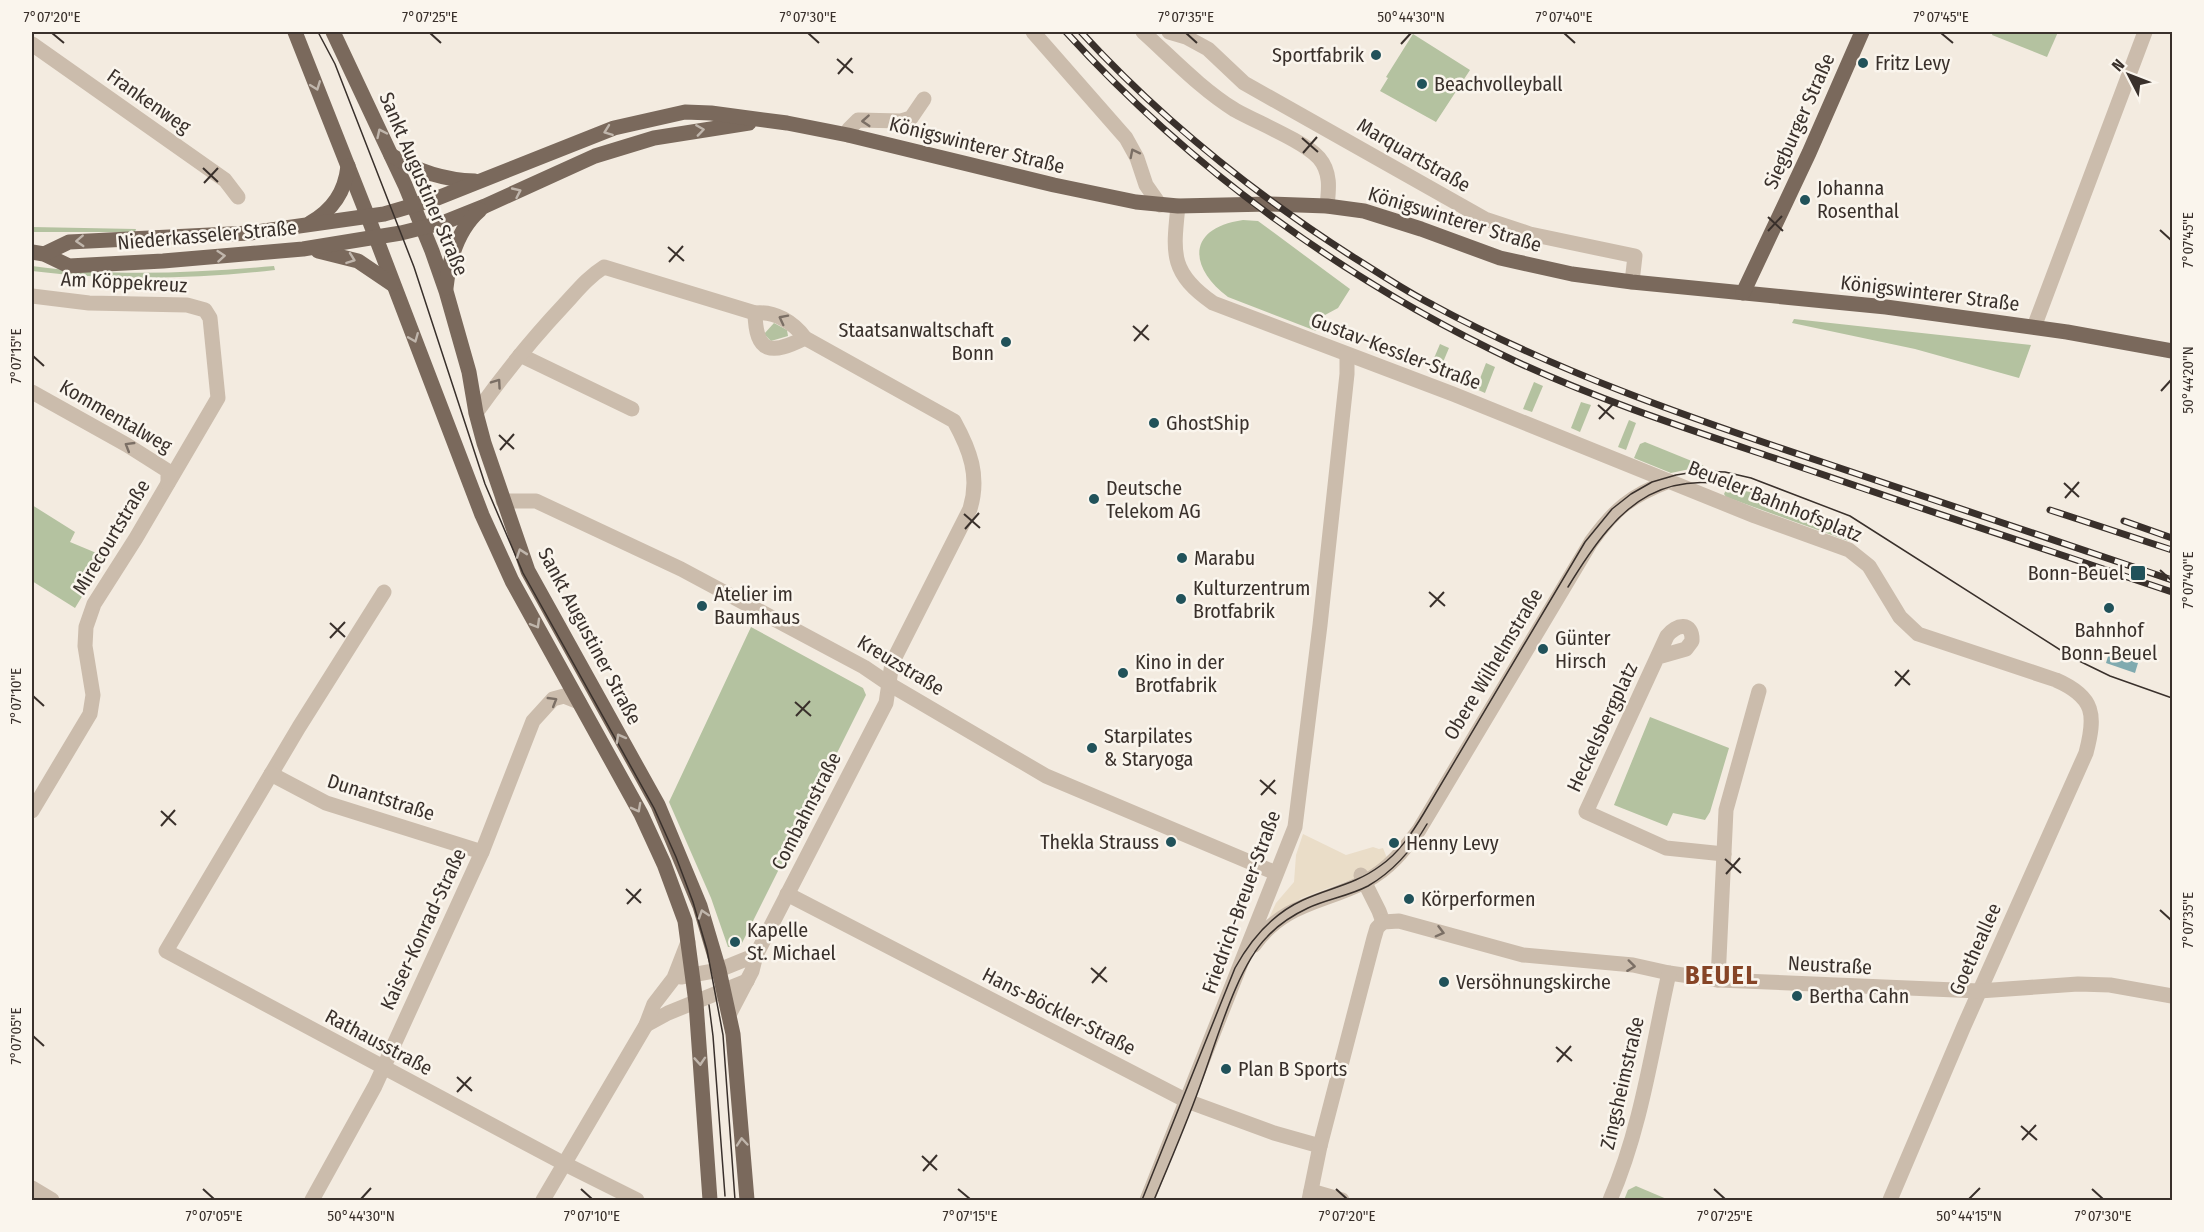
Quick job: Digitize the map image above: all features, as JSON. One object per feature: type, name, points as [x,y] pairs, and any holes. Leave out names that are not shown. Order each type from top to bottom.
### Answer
[{"type":"main road","name":"Sankt Augustiner Straße","points":[[295,32],[482,515],[512,581],[641,814],[664,864],[685,921],[696,1003],[711,1200]]},
{"type":"main road","name":"Sankt Augustiner Straße","points":[[333,32],[414,206],[446,291],[469,372],[476,413],[503,501],[532,580],[658,805],[700,906],[730,1013],[747,1200]]},
{"type":"main road","name":"Siegburger Straße","points":[[1743,293],[1809,153],[1862,32]]},
{"type":"main road","name":"Königswinterer Straße","points":[[368,217],[414,206],[614,128],[685,112],[711,113],[848,135],[1054,185],[1160,205],[1270,204],[1327,206],[1364,211],[1500,258],[1572,274],[1886,307],[2133,342],[2172,351]]},
{"type":"main road","name":"Königswinterer Straße","points":[[376,237],[423,228],[485,206],[595,156],[654,138],[764,120]]},
{"type":"main road","points":[[391,155],[436,176],[481,181]]},
{"type":"main road","points":[[306,225],[320,217],[338,198],[345,183],[348,166]]},
{"type":"main road","points":[[446,291],[449,267],[458,242],[470,221],[485,206]]},
{"type":"main road","name":"Niederkasseler Straße","points":[[38,253],[69,242],[250,233],[368,217]]},
{"type":"main road","name":"Niederkasseler Straße","points":[[38,253],[69,266],[163,261],[303,249],[376,237]]},
{"type":"main road","points":[[303,249],[348,257],[373,269],[392,284]]},
{"type":"street","points":[[1033,32],[1126,138],[1137,158],[1146,185],[1160,205]]},
{"type":"street","points":[[1143,32],[1227,104],[1317,156],[1328,176],[1327,206]]},
{"type":"street","name":"Marquartstraße","points":[[1169,32],[1208,49],[1244,83],[1485,219],[1530,234],[1635,256],[1632,282]]},
{"type":"street","points":[[2034,327],[2145,32]]},
{"type":"street","name":"Frankenweg","points":[[32,44],[225,180],[238,197]]},
{"type":"street","points":[[848,135],[852,124],[858,120],[901,121],[910,118],[924,99]]},
{"type":"street","name":"Gustav-Kessler-Straße","points":[[1178,206],[1174,244],[1176,259],[1182,273],[1201,295],[1213,303],[1453,394],[1669,481]]},
{"type":"street","name":"Combahnstraße","points":[[520,355],[592,275],[604,267],[755,313],[764,312],[787,321],[805,338],[954,420],[969,454],[975,476],[975,492],[970,509],[891,663],[886,703],[787,894],[730,1013]]},
{"type":"street","name":"Am Köppekreuz","points":[[32,296],[89,303],[188,306],[204,310],[210,318],[218,398],[168,483]]},
{"type":"street","points":[[755,313],[756,335],[760,342],[768,347],[777,349],[805,338]]},
{"type":"street","points":[[476,413],[507,369],[520,355],[632,409]]},
{"type":"street","name":"Friedrich-Breuer-Straße","points":[[1148,1200],[1295,827],[1320,624],[1347,374],[1347,355]]},
{"type":"street","name":"Kommentalweg","points":[[32,392],[128,445],[168,471],[168,483]]},
{"type":"street","name":"Beueler Bahnhofsplatz","points":[[1669,481],[1857,555],[1869,566],[1900,617],[1918,634],[2076,688],[2091,713]]},
{"type":"street","name":"Obere Wilhelmstraße","points":[[1244,959],[1262,934],[1280,919],[1304,904],[1383,870],[1401,854],[1419,830],[1601,527],[1625,502],[1669,481]]},
{"type":"street","name":"Mirecourtstraße","points":[[32,811],[90,714],[93,695],[85,646],[86,627],[94,604],[168,483]]},
{"type":"street","name":"Kreuzstraße","points":[[503,501],[536,501],[681,569],[864,667],[1046,776],[1276,873]]},
{"type":"street","points":[[271,774],[384,592]]},
{"type":"street","name":"Heckelsbergplatz","points":[[1658,657],[1586,812],[1666,848],[1724,854]]},
{"type":"street","points":[[1718,980],[1726,810],[1759,691]]},
{"type":"street","name":"Kaiser-Konrad-Straße","points":[[312,1200],[375,1086],[482,852],[533,721],[554,699],[564,696],[579,702]]},
{"type":"street","name":"Goetheallee","points":[[1890,1200],[1979,991],[2086,753],[2093,729],[2091,713]]},
{"type":"street","name":"Dunantstraße","points":[[271,774],[326,803],[482,852]]},
{"type":"street","name":"Rathausstraße","points":[[271,774],[166,951],[563,1163],[637,1200]]},
{"type":"street","points":[[1342,1200],[1310,1196],[1320,1146],[1374,938],[1377,928],[1383,922],[1363,878]]},
{"type":"street","name":"Hans-Böckler-Straße","points":[[787,894],[1186,1101],[1274,1133],[1320,1146]]},
{"type":"street","name":"Neustraße","points":[[1383,922],[1399,921],[1523,955],[1633,965],[1718,980],[1979,991],[2078,984],[2110,985],[2172,996]]},
{"type":"street","points":[[543,1200],[646,1025],[654,1004],[674,978],[688,942]]},
{"type":"street","points":[[674,978],[719,970],[756,956]]},
{"type":"street","name":"Zingsheimstraße","points":[[1610,1200],[1622,1174],[1636,1122],[1669,973]]},
{"type":"street","points":[[646,1025],[668,1013],[747,981]]},
{"type":"street","points":[[32,1188],[51,1200]]},
{"type":"green space","points":[[1993,32],[2058,32],[2047,57],[1992,35]]},
{"type":"green space","name":"Beachvolleyball","points":[[1413,34],[1470,70],[1436,122],[1380,91],[1388,78],[1386,77]]},
{"type":"green space","points":[[1243,220],[1258,221],[1350,289],[1338,308],[1325,315],[1316,331],[1228,297],[1206,273],[1200,262],[1203,240],[1211,231],[1225,224]]},
{"type":"green space","points":[[32,227],[136,229],[135,232],[32,232]]},
{"type":"green space","points":[[32,266],[123,273],[274,266],[275,270],[184,277],[123,277],[32,271]]},
{"type":"green space","points":[[1794,319],[2031,345],[2019,378],[1915,349],[1792,323]]},
{"type":"green space","points":[[774,323],[787,330],[788,336],[771,341],[764,334]]},
{"type":"green space","points":[[1440,344],[1449,348],[1438,374],[1429,370]]},
{"type":"green space","points":[[1486,363],[1495,367],[1485,393],[1476,389]]},
{"type":"green space","points":[[1534,382],[1543,386],[1532,412],[1523,409]]},
{"type":"green space","points":[[1581,402],[1591,405],[1580,432],[1571,428]]},
{"type":"green space","points":[[1629,420],[1636,423],[1626,450],[1618,447]]},
{"type":"green space","points":[[1645,442],[1704,466],[1671,473],[1634,458],[1640,444]]},
{"type":"green space","points":[[1727,488],[1760,494],[1794,504],[1857,533],[1851,542],[1726,497],[1724,494]]},
{"type":"green space","points":[[32,505],[75,532],[70,542],[106,557],[75,608],[32,581]]},
{"type":"green space","points":[[751,627],[863,688],[866,695],[740,947],[728,947],[711,898],[669,802]]},
{"type":"green space","points":[[1650,717],[1729,748],[1710,812],[1705,820],[1673,813],[1667,826],[1614,805]]},
{"type":"green space","points":[[1636,1186],[1669,1200],[1624,1200],[1628,1190]]},
{"type":"shaded area","points":[[1303,834],[1346,855],[1373,847],[1383,848],[1387,858],[1372,870],[1302,898],[1269,918],[1276,903],[1294,882],[1296,855]]},
{"type":"water","points":[[2109,653],[2138,663],[2135,673],[2106,663]]},
{"type":"tram line","points":[[318,32],[335,64],[414,267],[485,484],[523,573],[654,808],[693,902],[707,950],[723,1035],[735,1200]]},
{"type":"tram line","points":[[1142,1200],[1235,968],[1248,947],[1263,928],[1282,912],[1313,896],[1362,877],[1387,861],[1399,849],[1424,813],[1585,542],[1612,509],[1631,494],[1652,482],[1701,471],[1725,472],[1751,478],[1850,516],[2073,658],[2110,676],[2172,698]]},
{"type":"tram line","points":[[1568,587],[1607,530],[1627,510],[1649,495],[1673,486],[1701,483],[1733,485],[1770,494]]},
{"type":"tram line","points":[[1154,1200],[1189,1115],[1236,987],[1256,951],[1276,928],[1297,914],[1368,886],[1386,874],[1402,859],[1427,824]]},
{"type":"tram line","points":[[709,1005],[725,1196]]},
{"type":"railway","points":[[1066,32],[1115,83],[1219,176],[1275,219],[1333,259],[1454,331],[1548,376],[1642,413],[2172,592]]},
{"type":"railway","points":[[1081,32],[1143,95],[1244,181],[1316,233],[1402,288],[1479,329],[1574,372],[1671,410],[2172,580]]},
{"type":"railway","points":[[2050,510],[2172,550]]},
{"type":"railway","points":[[2124,521],[2172,538]]},
{"type":"place","name":"Sportfabrik","points":[[1376,55]]},
{"type":"place","name":"Fritz Levy","points":[[1863,63]]},
{"type":"place","name":"Beachvolleyball","points":[[1422,84]]},
{"type":"place","name":"Johanna Rosenthal","points":[[1805,200]]},
{"type":"place","name":"Staatsanwaltschaft Bonn","points":[[1006,342]]},
{"type":"place","name":"GhostShip","points":[[1154,423]]},
{"type":"place","name":"Deutsche Telekom AG","points":[[1094,499]]},
{"type":"place","name":"Marabu","points":[[1182,558]]},
{"type":"place","name":"Bonn-Beuel","points":[[2138,573]]},
{"type":"place","name":"Kulturzentrum Brotfabrik","points":[[1181,599]]},
{"type":"place","name":"Atelier im Baumhaus","points":[[702,606]]},
{"type":"place","name":"Bahnhof Bonn-Beuel","points":[[2109,608]]},
{"type":"place","name":"Günter Hirsch","points":[[1543,649]]},
{"type":"place","name":"Kino in der Brotfabrik","points":[[1123,673]]},
{"type":"place","name":"Starpilates & Staryoga","points":[[1092,748]]},
{"type":"place","name":"Thekla Strauss","points":[[1171,842]]},
{"type":"place","name":"Henny Levy","points":[[1394,843]]},
{"type":"place","name":"Körperformen","points":[[1409,899]]},
{"type":"place","name":"Kapelle St. Michael","points":[[735,942]]},
{"type":"place","name":"Versöhnungskirche","points":[[1444,982]]},
{"type":"place","name":"Bertha Cahn","points":[[1797,996]]},
{"type":"place","name":"Plan B Sports","points":[[1226,1069]]},
{"type":"district","name":"BEUEL","points":[[1722,975]]}]
